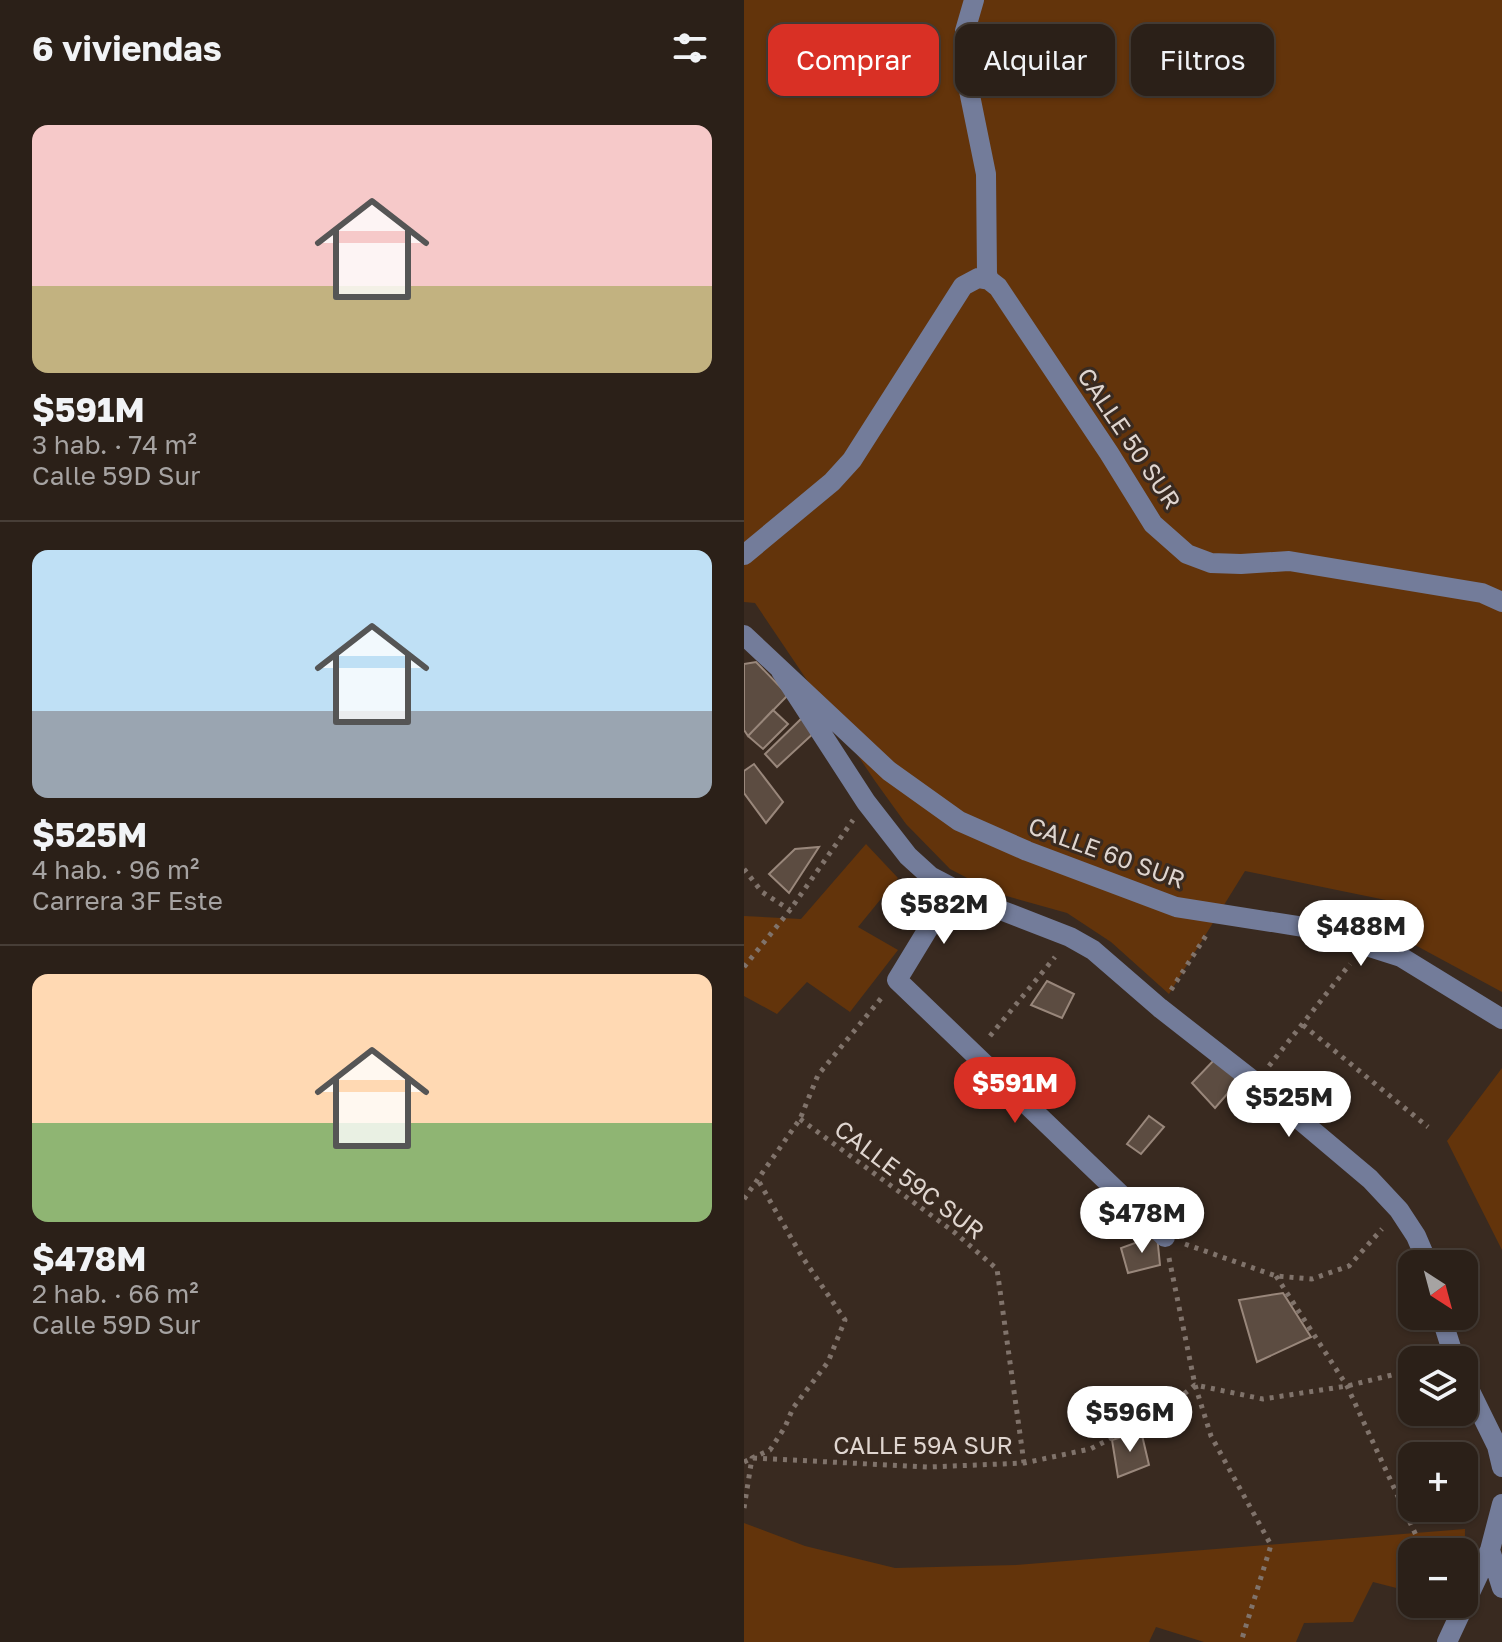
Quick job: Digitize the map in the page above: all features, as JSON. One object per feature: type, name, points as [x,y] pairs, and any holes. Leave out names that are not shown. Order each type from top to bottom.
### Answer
[{"type":"street","points":[[744,555],[832,482],[852,460],[963,286],[978,278],[989,280],[986,174],[964,66],[965,31],[974,0]]},
{"type":"street","name":"CALLE 50 SUR","points":[[989,280],[1013,308],[1153,524],[1187,554],[1211,563],[1289,561],[1482,593],[1502,602]]},
{"type":"street","name":"CALLE 60 SUR","points":[[744,635],[889,771],[959,821],[1027,851],[1176,907],[1310,928],[1401,957],[1502,1019]]},
{"type":"street","points":[[781,671],[866,802],[908,856],[930,876],[1093,950],[1370,1179],[1399,1210],[1422,1250]]},
{"type":"street","points":[[953,888],[897,980],[1165,1237]]},
{"type":"street","points":[[1478,1405],[1499,1444],[1502,1467]]},
{"type":"street","points":[[1447,1642],[1490,1550],[1502,1504]]},
{"type":"street","points":[[1490,1550],[1502,1588]]},
{"type":"path","points":[[744,967],[790,910],[866,802]]},
{"type":"path","points":[[744,869],[762,892],[790,910]]},
{"type":"path","points":[[1160,1008],[1219,914]]},
{"type":"path","points":[[974,1055],[1070,937]]},
{"type":"path","points":[[1256,1083],[1365,945]]},
{"type":"path","points":[[744,1199],[800,1119],[818,1075],[897,980]]},
{"type":"path","points":[[1303,1025],[1428,1127]]},
{"type":"path","name":"CALLE 59C SUR","points":[[800,1119],[954,1232],[997,1269],[1024,1463]]},
{"type":"path","points":[[744,1508],[752,1458],[770,1450],[793,1408],[828,1362],[845,1320],[801,1255],[758,1180]]},
{"type":"path","points":[[1165,1237],[1276,1276],[1312,1279],[1349,1266],[1399,1210]]},
{"type":"path","points":[[1165,1237],[1195,1385],[1211,1436],[1271,1545],[1241,1642]]},
{"type":"path","points":[[1276,1276],[1347,1386],[1417,1538]]},
{"type":"path","points":[[1195,1385],[1263,1399],[1347,1386],[1398,1373]]},
{"type":"path","name":"CALLE 59A SUR","points":[[744,1462],[752,1458],[928,1467],[1024,1463],[1090,1449],[1117,1434],[1141,1429],[1195,1385]]},
{"type":"shaded area","points":[[744,0],[1502,0],[1502,992],[1402,938],[1410,905],[1245,871],[1169,994],[1111,942],[1067,913],[996,893],[950,869],[906,824],[755,603],[744,602]]},
{"type":"shaded area","points":[[866,844],[898,878],[858,927],[898,950],[850,1012],[807,982],[777,1014],[744,996],[744,916],[801,919]]},
{"type":"shaded area","points":[[1502,1068],[1502,1250],[1447,1141]]},
{"type":"shaded area","points":[[744,1523],[805,1546],[895,1568],[1016,1565],[1465,1529],[1465,1538],[1398,1538],[1398,1588],[1373,1582],[1353,1622],[1304,1623],[1296,1642],[1204,1642],[1156,1627],[1149,1642],[744,1642]]},
{"type":"building","points":[[756,662],[788,695],[748,736],[744,730],[744,664]]},
{"type":"building","points":[[773,710],[788,724],[763,749],[748,736]]},
{"type":"building","points":[[803,717],[816,731],[777,767],[765,754]]},
{"type":"building","points":[[754,764],[783,802],[766,823],[744,793],[744,771]]},
{"type":"building","points":[[819,847],[789,893],[769,874],[795,849]]},
{"type":"building","points":[[1047,981],[1074,994],[1062,1018],[1031,1005]]},
{"type":"building","points":[[1215,1059],[1242,1077],[1215,1108],[1192,1083]]},
{"type":"building","points":[[1149,1116],[1164,1127],[1141,1154],[1127,1144]]},
{"type":"building","points":[[1157,1235],[1160,1265],[1128,1273],[1121,1248]]},
{"type":"building","points":[[1283,1293],[1311,1337],[1257,1362],[1239,1300]]},
{"type":"building","points":[[1141,1431],[1149,1465],[1118,1477],[1112,1440]]}]
